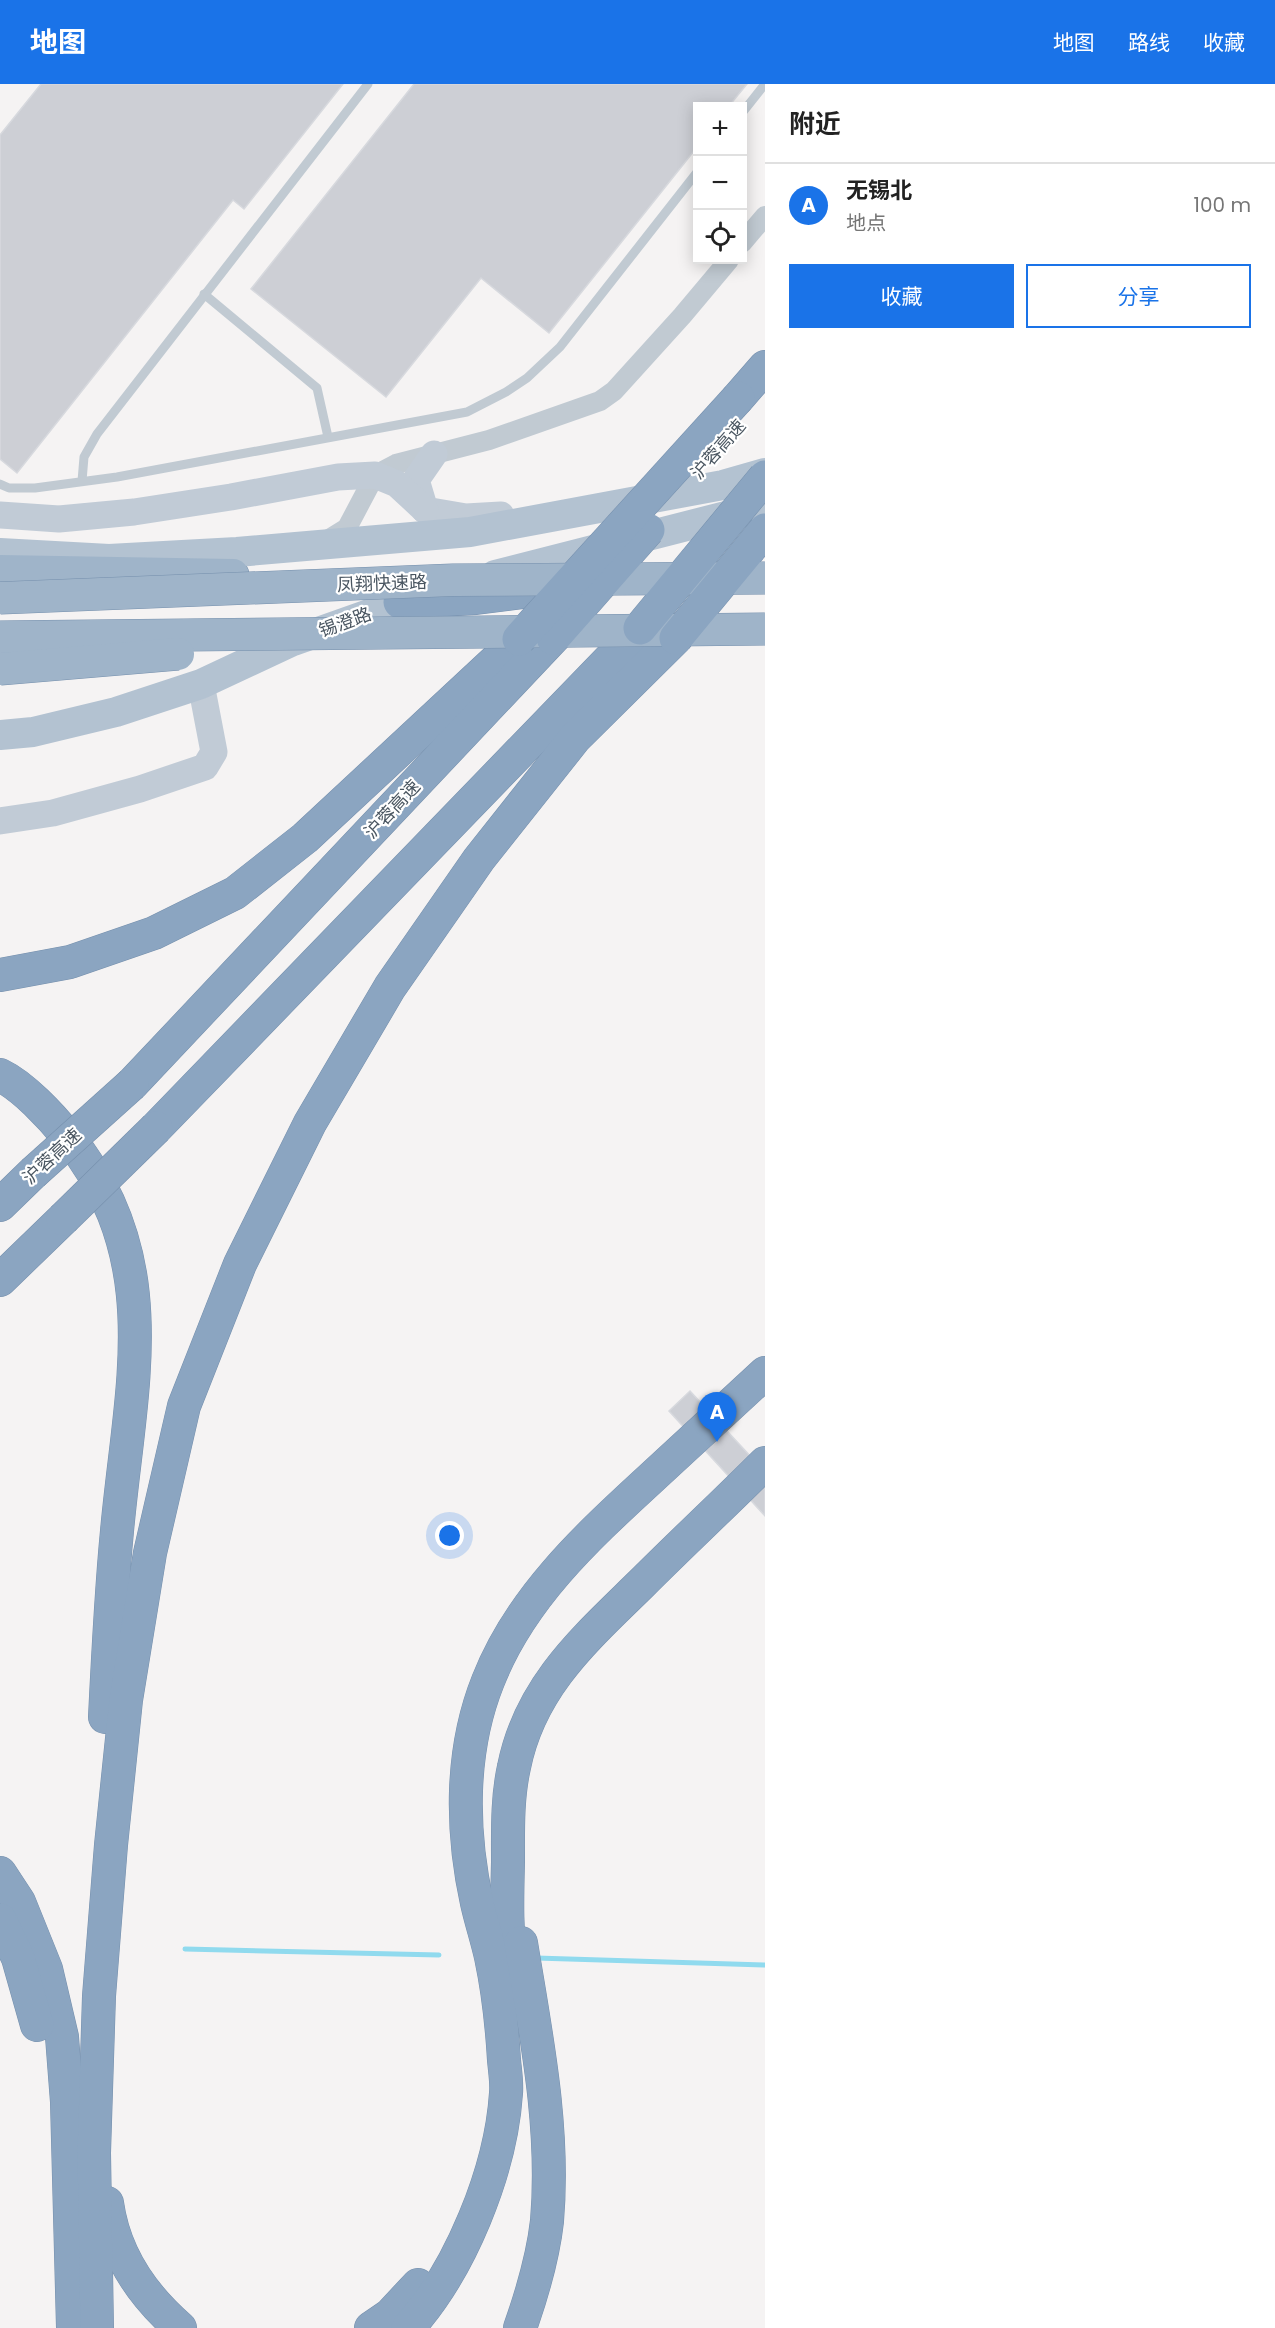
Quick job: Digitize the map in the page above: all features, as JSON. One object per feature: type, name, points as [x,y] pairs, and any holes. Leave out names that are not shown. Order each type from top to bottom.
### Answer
[{"type":"highway","points":[[0,975],[70,962],[154,933],[235,893],[305,838],[519,639],[753,400],[765,367]]},
{"type":"highway","name":"沪蓉高速","points":[[0,1205],[132,1084],[553,638],[753,400]]},
{"type":"highway","points":[[0,1280],[156,1128],[640,628],[765,475]]},
{"type":"highway","points":[[97,2328],[94,2153],[99,1996],[126,1700],[150,1553],[184,1406],[240,1264],[310,1123],[390,987],[473,868],[574,738],[676,638],[765,530]]},
{"type":"highway","points":[[400,602],[476,598],[554,588],[765,553]]},
{"type":"highway","points":[[0,571],[453,580]]},
{"type":"highway","name":"凤翔快速路","points":[[0,598],[453,580],[765,578]]},
{"type":"highway","points":[[0,637],[765,629]]},
{"type":"highway","points":[[0,669],[435,632]]},
{"type":"highway","points":[[0,1076],[49,1113],[84,1157],[114,1210],[130,1264],[136,1319],[135,1377],[117,1532],[97,1842],[104,2178],[108,2211],[116,2241],[128,2267],[144,2292],[180,2328]]},
{"type":"highway","points":[[408,2328],[424,2310],[449,2272],[469,2229],[487,2186],[507,2092],[491,1956],[477,1903],[468,1843],[466,1799],[471,1731],[488,1680],[514,1629],[547,1582],[585,1539],[765,1372]]},
{"type":"highway","points":[[431,2328],[473,2272],[507,2187],[518,2139],[522,2089],[521,2034],[507,1937],[508,1846],[509,1805],[514,1767],[524,1732],[539,1700],[555,1674],[608,1614],[765,1463]]},
{"type":"highway","points":[[508,1846],[544,2080],[549,2151],[546,2223],[531,2295],[520,2328]]},
{"type":"highway","points":[[0,1873],[19,1902],[46,1969],[62,2037],[68,2113],[73,2328]]},
{"type":"highway","points":[[371,2328],[390,2315],[410,2296],[429,2272],[453,2227],[474,2168],[481,2137],[486,2092],[486,2045],[478,1957],[477,1903]]},
{"type":"highway","points":[[0,1920],[18,1958],[35,2015],[47,2073],[52,2123],[70,2238]]},
{"type":"main road","points":[[425,510],[416,480],[434,454]]},
{"type":"main road","points":[[0,515],[59,519],[134,512],[338,477],[375,475],[397,484],[425,510],[466,518],[607,506]]},
{"type":"main road","points":[[0,553],[109,559],[237,552],[470,532],[723,485],[765,475]]},
{"type":"main road","name":"锡澄路","points":[[0,735],[33,732],[116,712],[201,684],[293,641],[400,602],[540,562],[765,506]]},
{"type":"main road","points":[[0,821],[53,813],[140,789],[205,767],[214,752],[201,684]]},
{"type":"street","points":[[747,237],[765,216]]},
{"type":"street","points":[[319,545],[347,528],[375,475],[396,464],[489,440],[600,400],[614,391],[726,264]]},
{"type":"lane","points":[[82,481],[84,457],[97,434],[368,84]]},
{"type":"lane","points":[[747,107],[765,84]]},
{"type":"lane","points":[[0,484],[9,488],[34,488],[117,477],[466,412],[506,392],[527,378],[560,347],[693,177]]},
{"type":"lane","points":[[204,294],[317,388],[328,437]]},
{"type":"building","points":[[41,84],[343,84],[244,209],[233,200],[17,473],[0,459],[0,135]]},
{"type":"building","points":[[414,84],[747,84],[732,102],[693,102],[693,152],[549,333],[481,278],[386,397],[251,289]]},
{"type":"building","points":[[690,1391],[765,1472],[765,1516],[669,1411]]},
{"type":"waterway","points":[[185,1949],[439,1955]]},
{"type":"waterway","points":[[536,1958],[765,1965]]},
{"type":"place","name":"无锡北","points":[[717,1442]]}]
